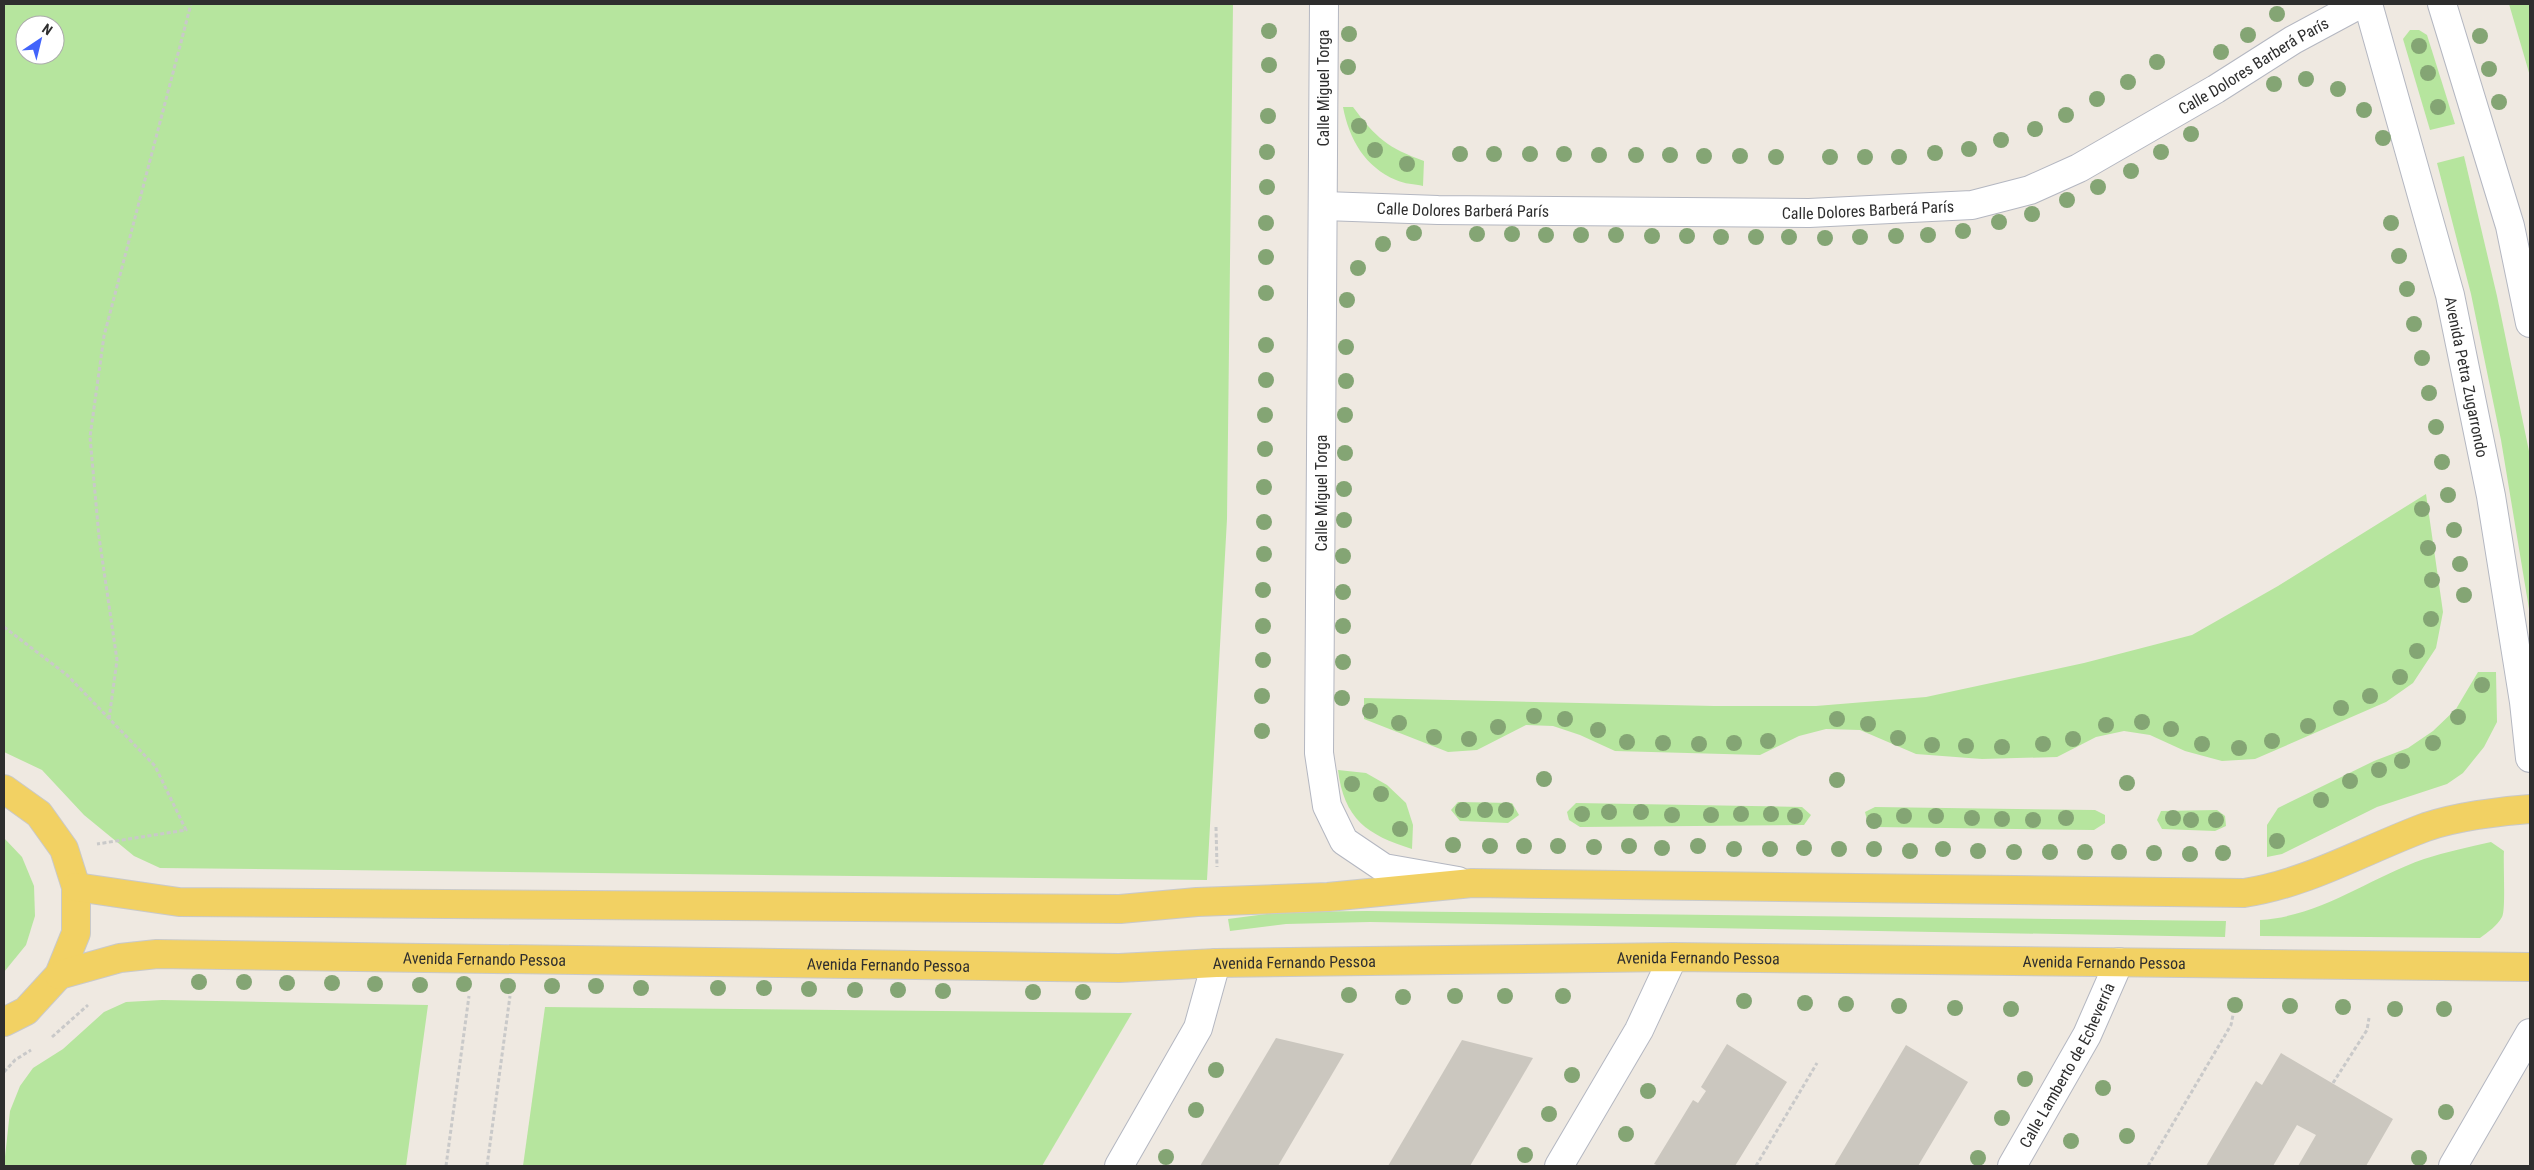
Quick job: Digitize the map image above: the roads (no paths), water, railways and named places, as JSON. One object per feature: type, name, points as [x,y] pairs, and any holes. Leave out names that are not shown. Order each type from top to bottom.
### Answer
[{"type":"main road","points":[[4,790],[39,814],[64,849],[76,887],[76,933],[59,975],[26,1011],[4,1022]]},
{"type":"main road","points":[[76,887],[179,902],[1120,908],[1197,902],[1328,897],[1472,883],[2244,893],[2265,890],[2316,875],[2427,827],[2502,811],[2530,809]]},
{"type":"main road","name":"Avenida Fernando Pessoa","points":[[59,975],[120,958],[157,954],[1119,968],[1216,963],[1673,957],[2530,967]]},
{"type":"street","name":"Calle Miguel Torga","points":[[1324,4],[1319,753],[1326,806],[1344,840],[1384,868],[1472,883]]},
{"type":"street","name":"Calle Dolores Barberá París","points":[[1324,206],[1438,210],[1809,213],[1972,205],[2030,190],[2079,168],[2216,89],[2293,40],[2360,4]]},
{"type":"street","name":"Avenida Petra Zugarrondo","points":[[2368,4],[2450,295],[2492,496],[2524,702],[2530,758]]},
{"type":"street","points":[[2442,4],[2510,226],[2530,322]]},
{"type":"street","points":[[1559,1166],[1639,1030],[1673,957]]},
{"type":"street","name":"Calle Lamberto de Echeverría","points":[[2012,1166],[2087,1035],[2119,962]]},
{"type":"street","points":[[1119,1166],[1198,1028],[1216,963]]},
{"type":"street","points":[[2453,1166],[2530,1033]]}]
